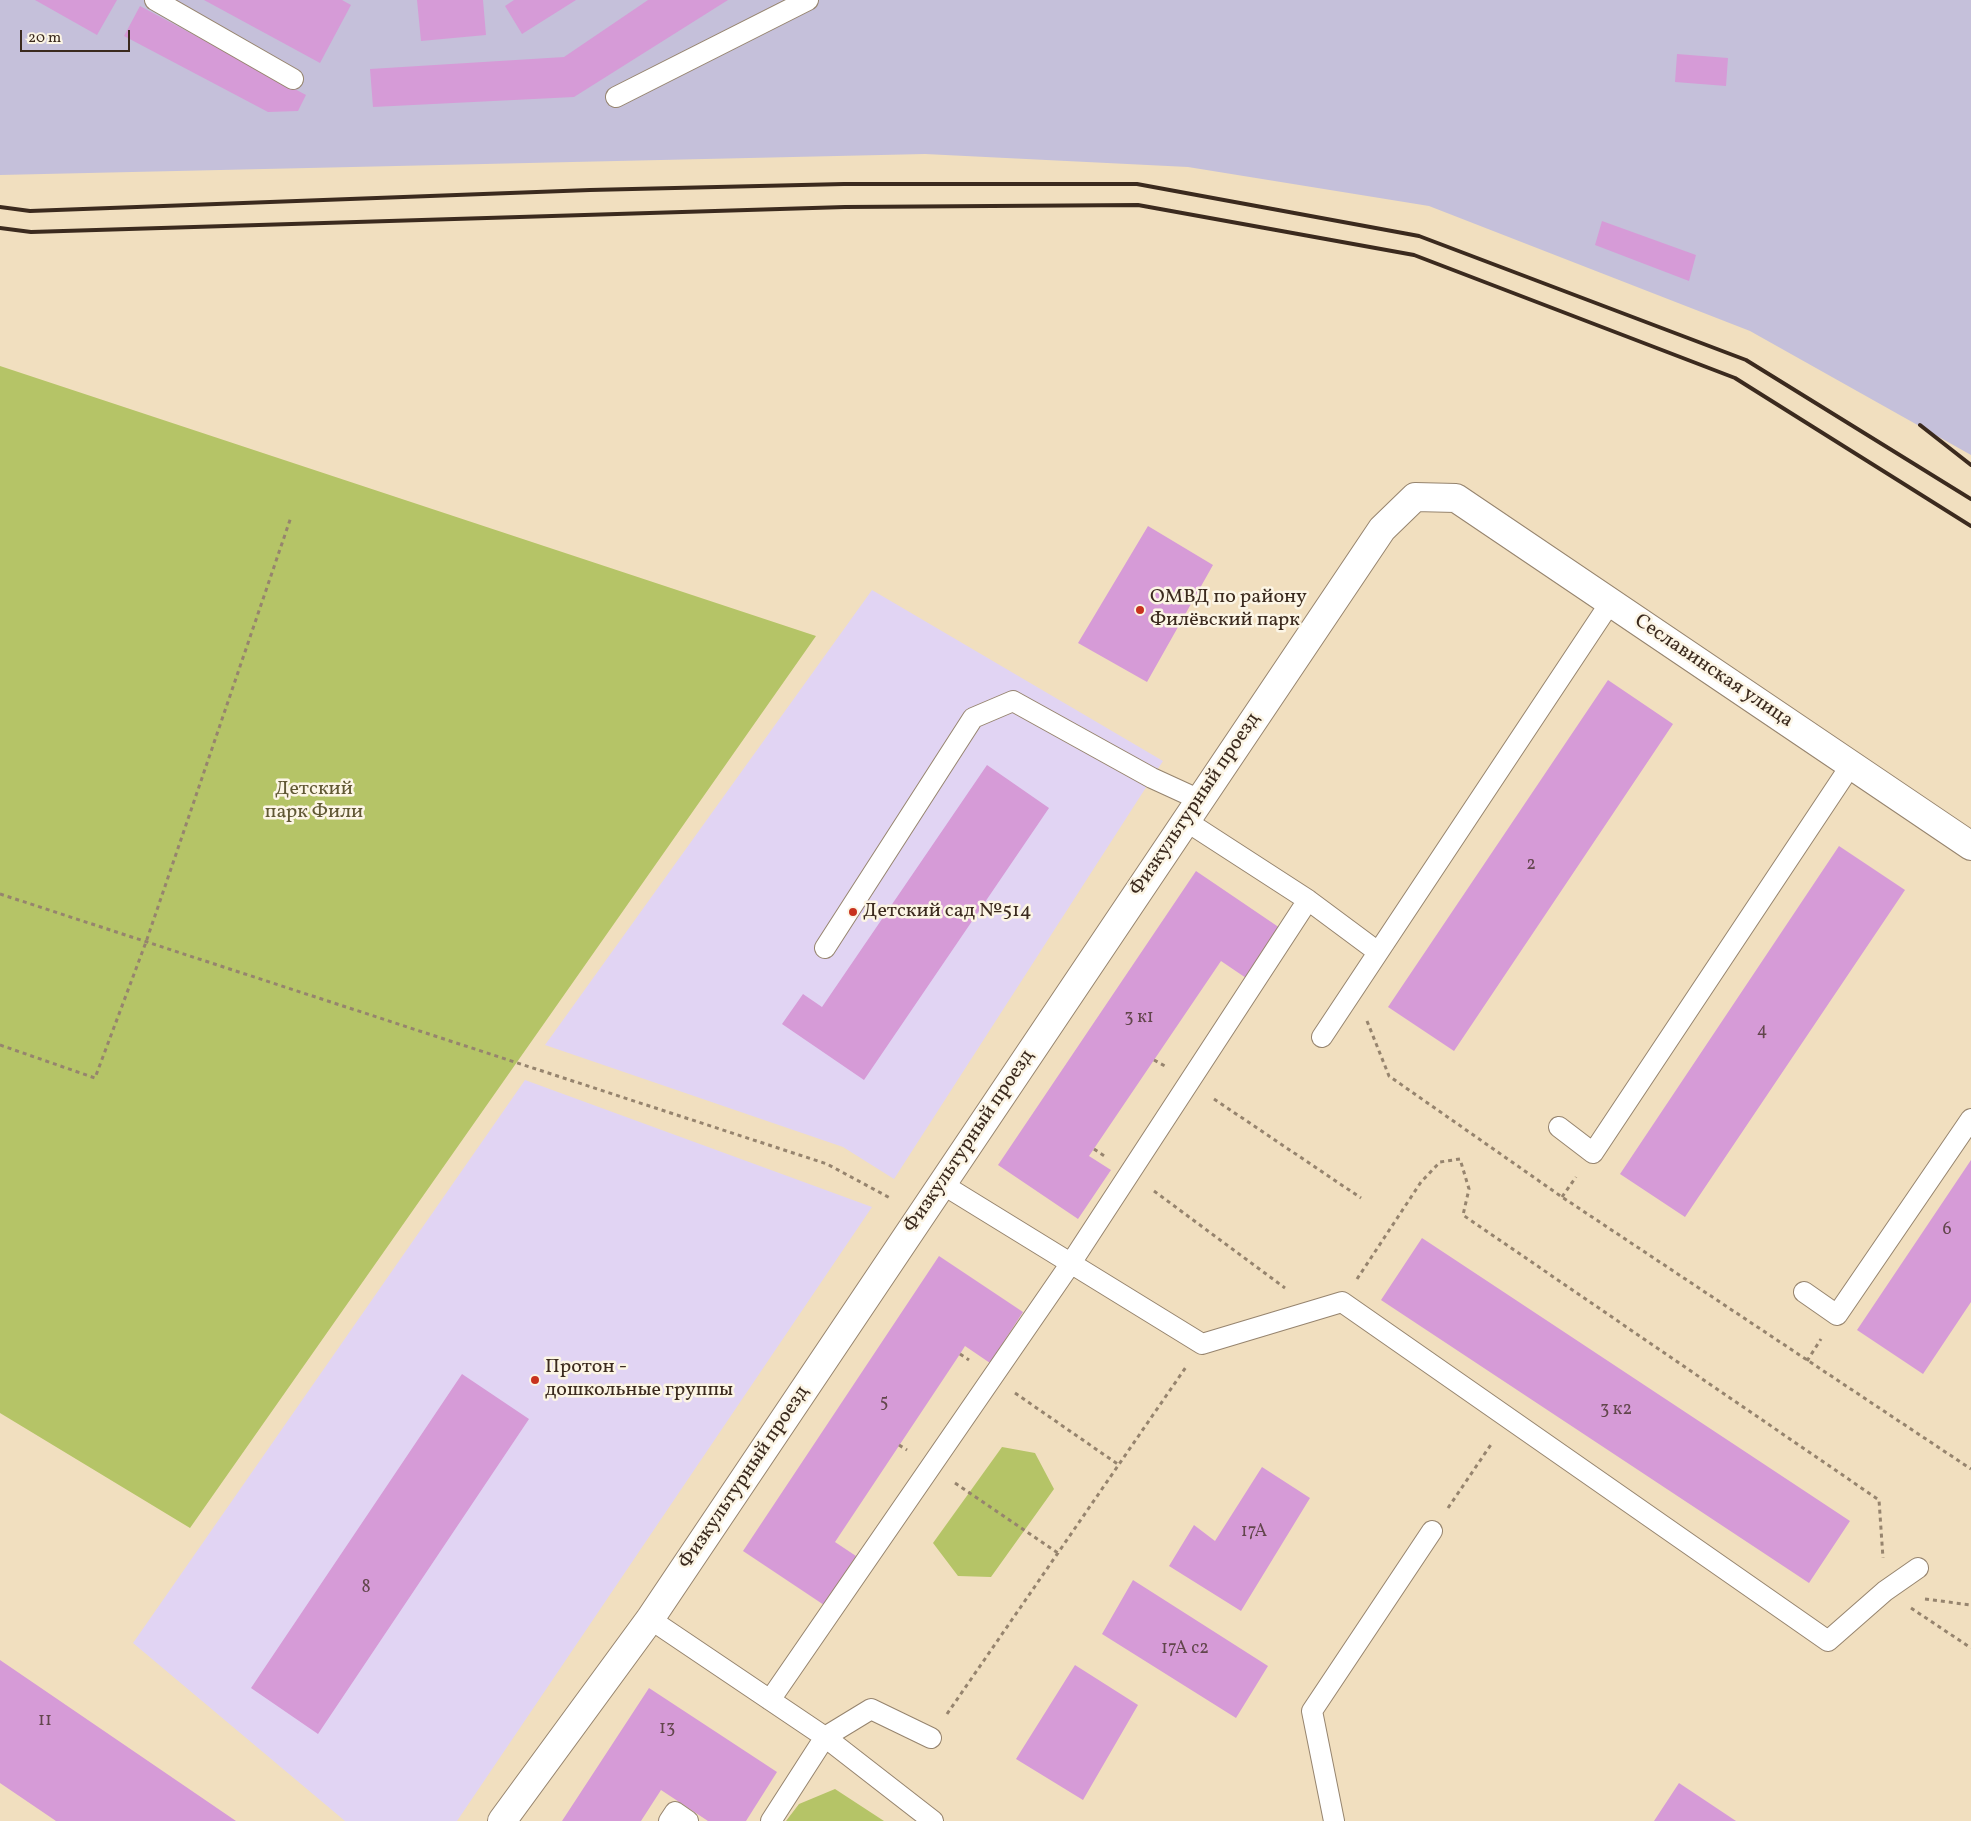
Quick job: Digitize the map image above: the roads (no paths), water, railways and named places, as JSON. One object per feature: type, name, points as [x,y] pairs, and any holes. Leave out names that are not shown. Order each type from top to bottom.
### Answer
[{"type":"street","name":"Физкультурный проезд","points":[[502,1821],[650,1619],[1382,529],[1415,497],[1456,498]]},
{"type":"street","name":"Сеславинская улица","points":[[1456,498],[1971,846]]},
{"type":"lane","points":[[155,0],[293,79]]},
{"type":"lane","points":[[616,97],[808,0]]},
{"type":"lane","points":[[1322,1037],[1610,603]]},
{"type":"lane","points":[[826,948],[973,718],[1013,701],[1152,778],[1308,900],[1378,952]]},
{"type":"lane","points":[[1559,1127],[1593,1153],[1851,765]]},
{"type":"lane","points":[[770,1700],[1071,1263],[1308,900]]},
{"type":"lane","points":[[1804,1292],[1837,1314],[1971,1119]]},
{"type":"lane","points":[[942,1184],[1202,1344],[1316,1312],[1342,1302],[1828,1641],[1885,1591],[1918,1568]]},
{"type":"lane","points":[[1334,1821],[1312,1710],[1432,1531]]},
{"type":"lane","points":[[650,1619],[825,1738],[933,1821]]},
{"type":"lane","points":[[771,1821],[825,1738],[871,1709],[931,1738]]},
{"type":"lane","points":[[669,1821],[675,1812],[688,1821]]},
{"type":"railway","points":[[0,207],[30,211],[590,190],[844,184],[1137,184],[1419,236],[1746,360],[1971,499]]},
{"type":"railway","points":[[0,228],[31,232],[845,207],[1138,205],[1414,255],[1735,378],[1971,526]]},
{"type":"railway","points":[[1920,425],[1971,465]]},
{"type":"place","name":"ОМВД по району Филёвский парк","points":[[1140,610]]},
{"type":"place","name":"Детский сад №514","points":[[853,912]]},
{"type":"place","name":"Протон - дошкольные группы","points":[[535,1380]]},
{"type":"park label","name":"Детский парк Фили","points":[[314,802]]}]
